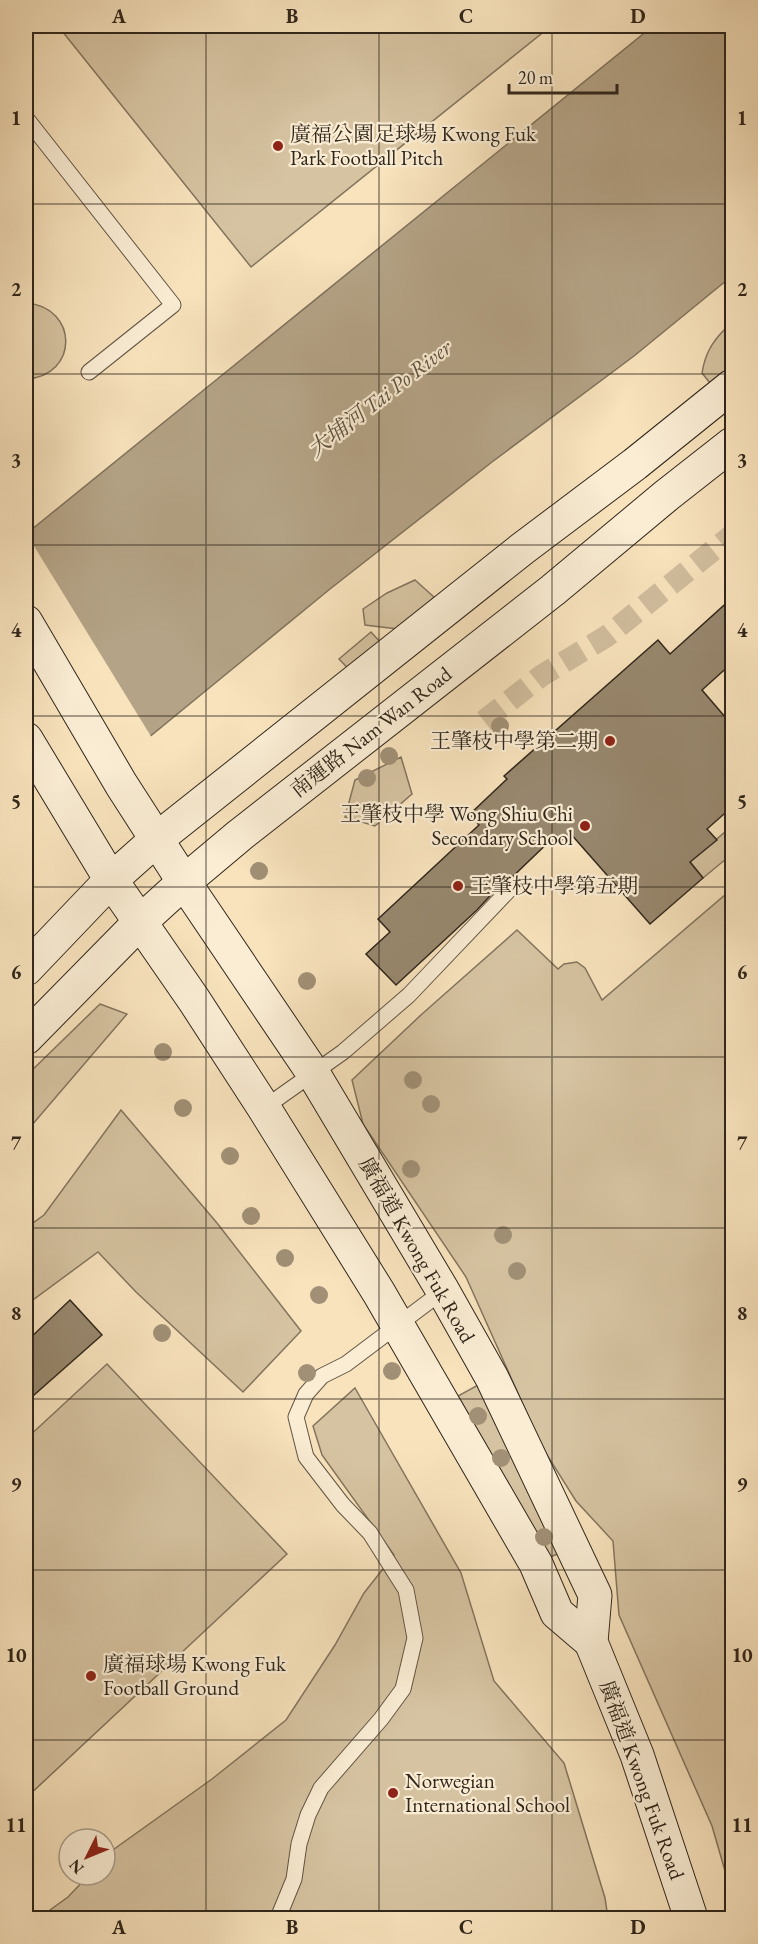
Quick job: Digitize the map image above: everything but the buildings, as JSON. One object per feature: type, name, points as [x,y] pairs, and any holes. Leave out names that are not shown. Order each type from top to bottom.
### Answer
[{"type":"main road","points":[[26,969],[111,880],[157,839],[512,556],[635,464],[732,386]]},
{"type":"main road","name":"南運路 Nam Wan Road","points":[[26,1038],[139,923],[184,882],[240,835],[553,590],[732,444]]},
{"type":"main road","name":"廣福道 Kwong Fuk Road","points":[[26,622],[114,771],[184,882],[313,1072],[492,1378],[595,1595],[591,1642],[637,1755],[691,1918]]},
{"type":"main road","name":"廣福道 Kwong Fuk Road","points":[[26,739],[111,880],[194,1000],[264,1108],[399,1326],[536,1564],[556,1613],[591,1642]]},
{"type":"lane","points":[[26,118],[173,305],[89,372]]},
{"type":"lane","points":[[264,1108],[343,1052],[409,995],[509,890]]},
{"type":"lane","points":[[278,1918],[294,1879],[299,1844],[308,1815],[321,1788],[388,1711],[403,1689],[415,1638],[406,1590],[370,1533],[343,1505],[306,1457],[296,1417],[306,1394],[322,1376],[346,1364],[443,1291]]},
{"type":"shaded area","name":"廣福公園足球場 Kwong Fuk Park Football Pitch","points":[[58,26],[551,26],[251,267]]},
{"type":"shaded area","points":[[26,303],[43,307],[56,316],[63,328],[66,341],[63,355],[56,366],[43,375],[26,379]]},
{"type":"shaded area","points":[[725,329],[732,331],[732,371],[710,383],[702,373],[705,360],[713,344]]},
{"type":"shaded area","points":[[415,580],[434,597],[406,630],[365,625],[363,609],[387,593]]},
{"type":"shaded area","points":[[371,632],[396,659],[368,689],[339,659]]},
{"type":"shaded area","points":[[401,757],[412,794],[375,826],[345,817],[355,780]]},
{"type":"shaded area","points":[[732,826],[732,854],[703,878],[690,862]]},
{"type":"shaded area","points":[[732,889],[732,1895],[712,1826],[619,1615],[613,1541],[576,1501],[542,1447],[466,1277],[363,1124],[352,1080],[517,930],[558,969],[564,964],[577,962],[585,968],[602,1000]]},
{"type":"shaded area","points":[[100,1004],[127,1014],[26,1132],[26,1076]]},
{"type":"shaded area","points":[[121,1110],[217,1223],[301,1331],[243,1392],[136,1292],[98,1252],[26,1305],[26,1228],[44,1215]]},
{"type":"shaded area","name":"廣福球場 Kwong Fuk Football Ground","points":[[107,1364],[287,1554],[26,1798],[26,1439]]},
{"type":"shaded area","points":[[478,1385],[560,1553],[550,1557],[458,1396]]},
{"type":"shaded area","points":[[355,1388],[461,1573],[494,1681],[564,1763],[605,1898],[608,1918],[39,1918],[68,1897],[78,1887],[117,1887],[117,1847],[212,1779],[286,1720],[335,1645],[364,1593],[394,1555],[322,1455],[313,1426]]},
{"type":"water","name":"大埔河 Tai Po River","points":[[653,26],[732,26],[732,276],[634,356],[492,462],[330,589],[26,838],[26,534]]},
{"type":"pier","points":[[26,533],[152,738],[26,841]]},
{"type":"tunnel","points":[[484,721],[541,676],[607,636],[732,535]]},
{"type":"place","name":"廣福公園足球場 Kwong Fuk Park Football Pitch","points":[[278,146]]},
{"type":"place","name":"王肇枝中學第二期","points":[[610,741]]},
{"type":"place","name":"王肇枝中學 Wong Shiu Chi Secondary School","points":[[585,826]]},
{"type":"place","name":"王肇枝中學第五期","points":[[458,886]]},
{"type":"place","name":"廣福球場 Kwong Fuk Football Ground","points":[[91,1676]]},
{"type":"place","name":"Norwegian International School","points":[[393,1793]]}]
